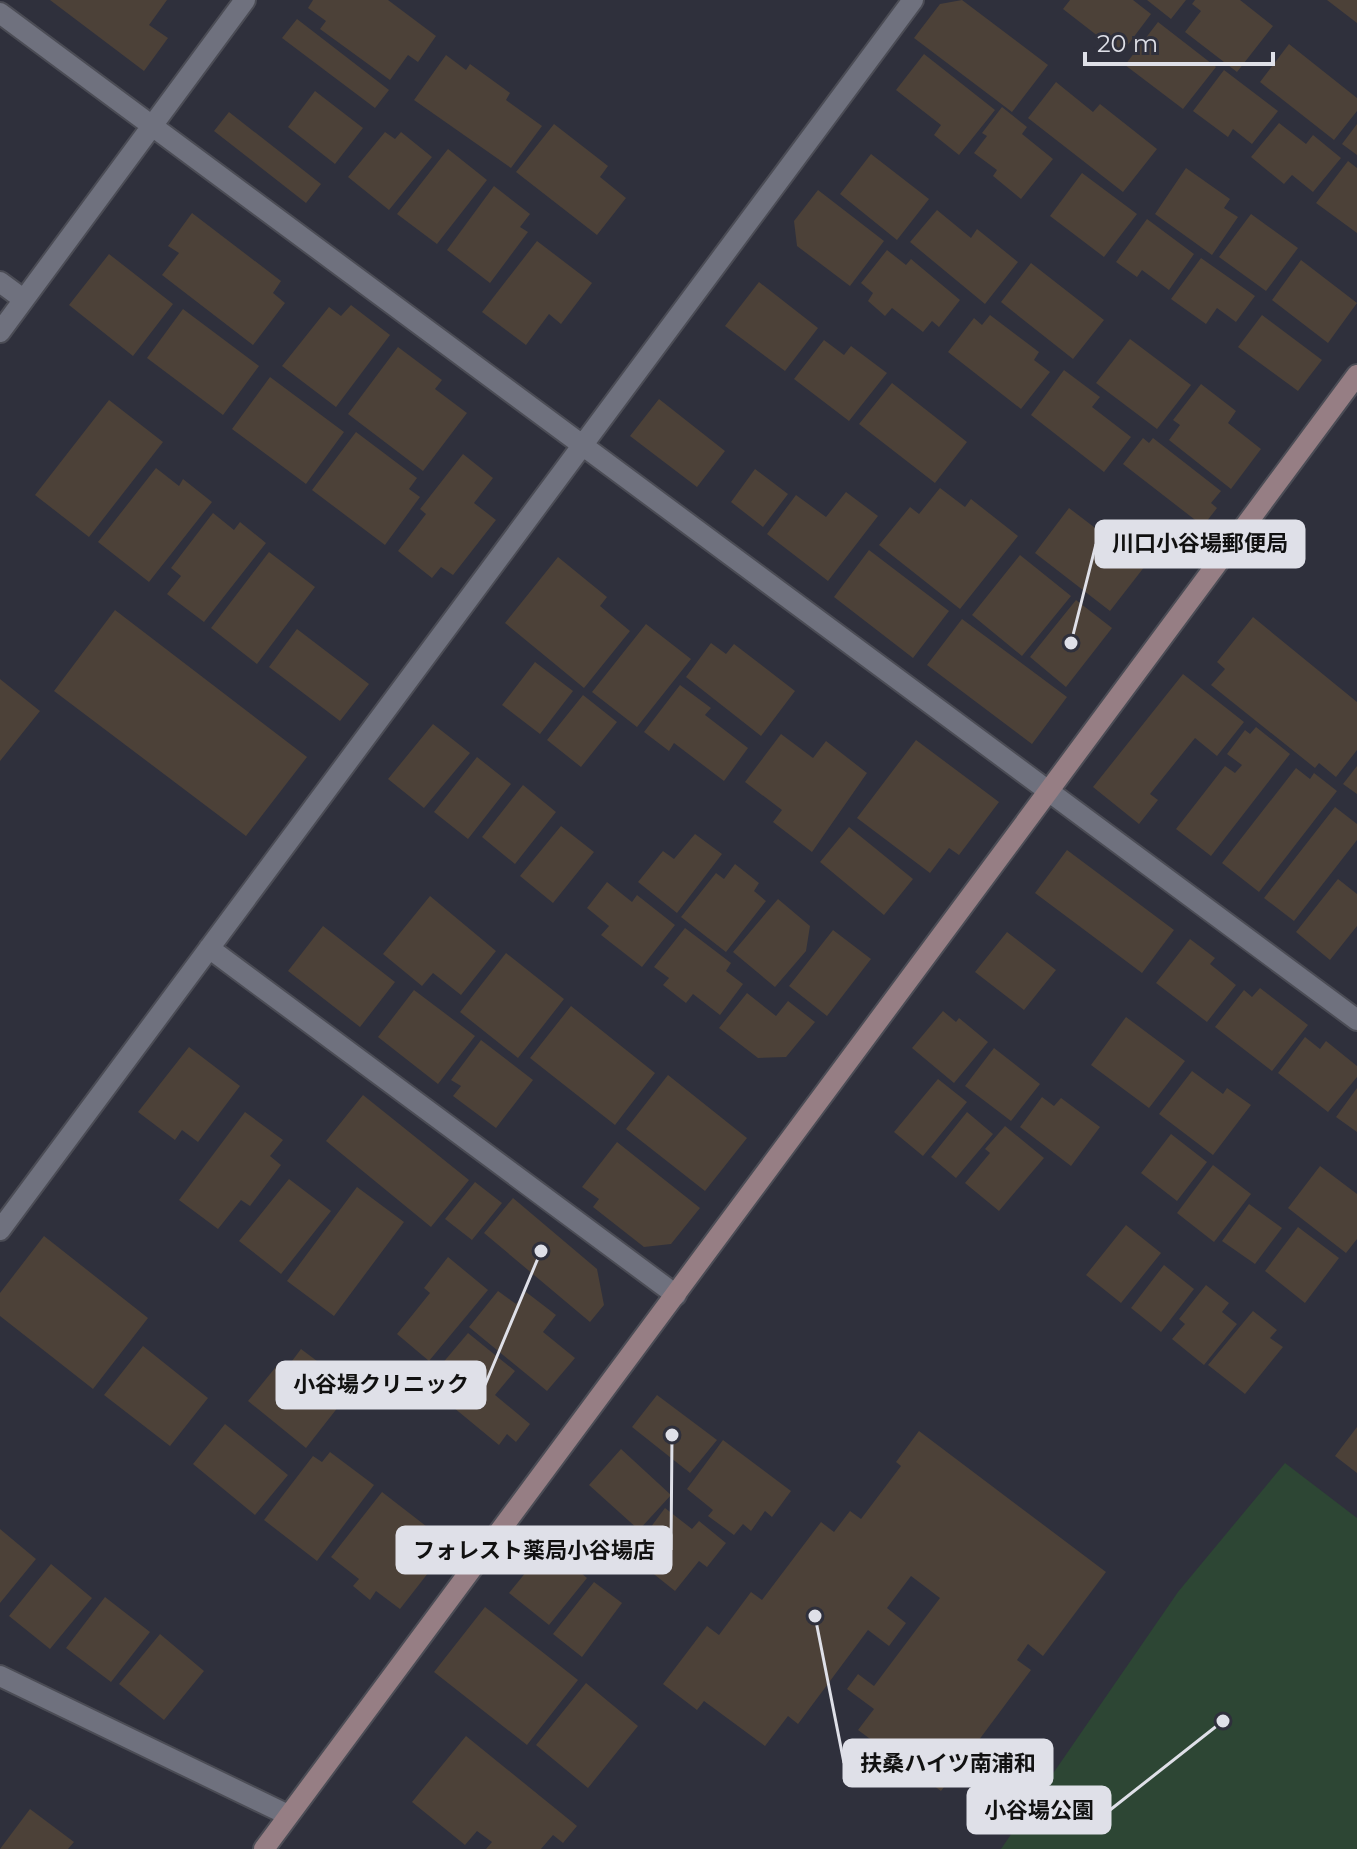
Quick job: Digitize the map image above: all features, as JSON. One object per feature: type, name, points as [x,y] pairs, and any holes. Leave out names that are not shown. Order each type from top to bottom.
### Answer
[{"type":"street","points":[[0,332],[245,0]]},
{"type":"street","points":[[0,1230],[913,0]]},
{"type":"street","points":[[0,13],[1357,1020]]},
{"type":"street","points":[[0,282],[23,299]]},
{"type":"street","points":[[264,1849],[1357,375]]},
{"type":"street","points":[[209,948],[676,1295]]},
{"type":"street","points":[[0,1676],[288,1815]]},
{"type":"green space","points":[[1285,1463],[1357,1518],[1357,1849],[1001,1849],[1178,1592]]},
{"type":"building","points":[[50,0],[167,0],[149,25],[168,38],[144,71]]},
{"type":"building","points":[[313,0],[388,0],[436,36],[418,62],[408,55],[390,80],[320,29],[326,21],[308,8]]},
{"type":"building","points":[[962,0],[1048,65],[1012,112],[914,38],[940,4]]},
{"type":"building","points":[[1070,0],[1133,0],[1151,14],[1121,54],[1063,9]]},
{"type":"building","points":[[1147,0],[1186,0],[1171,19]]},
{"type":"building","points":[[1195,0],[1240,0],[1273,26],[1237,72],[1185,32],[1201,11],[1192,4]]},
{"type":"building","points":[[1327,0],[1357,0],[1357,23]]},
{"type":"building","points":[[297,19],[389,90],[375,108],[282,38]]},
{"type":"building","points":[[1158,22],[1216,67],[1183,109],[1125,65]]},
{"type":"building","points":[[1289,44],[1357,98],[1357,111],[1334,140],[1260,82]]},
{"type":"building","points":[[924,54],[995,110],[959,155],[934,135],[941,125],[896,90]]},
{"type":"building","points":[[446,55],[466,70],[470,64],[510,93],[506,100],[542,126],[511,168],[414,100]]},
{"type":"building","points":[[1224,70],[1278,111],[1252,144],[1233,129],[1228,137],[1193,111]]},
{"type":"building","points":[[1056,82],[1093,112],[1100,104],[1157,149],[1123,192],[1028,118]]},
{"type":"building","points":[[315,91],[363,128],[335,164],[288,127]]},
{"type":"building","points":[[1002,107],[1027,127],[1022,134],[1053,159],[1021,199],[993,176],[997,170],[974,153],[987,136],[982,133]]},
{"type":"building","points":[[229,112],[321,184],[306,203],[214,131]]},
{"type":"building","points":[[1279,123],[1306,144],[1313,135],[1341,158],[1313,192],[1292,175],[1284,184],[1251,157]]},
{"type":"building","points":[[554,124],[608,166],[600,177],[626,198],[597,235],[516,172]]},
{"type":"building","points":[[1357,124],[1357,155],[1342,144]]},
{"type":"building","points":[[385,132],[395,139],[401,132],[432,157],[389,210],[348,177]]},
{"type":"building","points":[[448,149],[487,180],[437,244],[397,214]]},
{"type":"building","points":[[871,154],[929,199],[897,240],[840,194]]},
{"type":"building","points":[[1348,161],[1357,168],[1357,233],[1316,203]]},
{"type":"building","points":[[1186,168],[1230,199],[1224,208],[1238,217],[1212,255],[1155,214]]},
{"type":"building","points":[[1082,173],[1137,214],[1104,257],[1050,216]]},
{"type":"building","points":[[494,186],[530,214],[520,227],[528,232],[490,283],[447,250]]},
{"type":"building","points":[[818,190],[884,241],[850,286],[797,246],[794,221]]},
{"type":"building","points":[[937,210],[971,238],[977,229],[1018,262],[985,304],[910,242]]},
{"type":"building","points":[[192,213],[281,281],[273,293],[285,303],[253,345],[162,275],[179,253],[168,246]]},
{"type":"building","points":[[1251,214],[1298,248],[1266,291],[1219,257]]},
{"type":"building","points":[[1147,219],[1194,254],[1169,290],[1142,270],[1137,277],[1116,262]]},
{"type":"building","points":[[537,241],[592,283],[561,324],[549,314],[526,345],[482,312]]},
{"type":"building","points":[[887,250],[906,265],[911,259],[960,300],[939,327],[932,321],[923,332],[892,308],[885,316],[868,301],[873,293],[861,283]]},
{"type":"building","points":[[109,254],[173,304],[133,356],[69,305]]},
{"type":"building","points":[[1201,258],[1255,296],[1236,322],[1217,308],[1206,324],[1171,299]]},
{"type":"building","points":[[1301,260],[1357,303],[1328,343],[1272,300]]},
{"type":"building","points":[[1031,263],[1104,320],[1073,359],[1001,302]]},
{"type":"building","points":[[759,282],[818,328],[785,371],[725,326]]},
{"type":"building","points":[[351,305],[390,335],[336,407],[282,366],[329,307],[341,316]]},
{"type":"building","points":[[183,309],[259,366],[223,415],[147,358]]},
{"type":"building","points":[[990,315],[1039,352],[1034,360],[1050,372],[1021,409],[948,352],[974,318],[982,325]]},
{"type":"building","points":[[1262,315],[1322,360],[1298,391],[1238,347]]},
{"type":"building","points":[[1130,339],[1191,385],[1157,429],[1096,383]]},
{"type":"building","points":[[824,340],[844,355],[851,346],[887,373],[849,421],[794,379]]},
{"type":"building","points":[[398,347],[442,380],[435,389],[467,413],[423,471],[348,414]]},
{"type":"building","points":[[1064,370],[1100,397],[1092,407],[1131,437],[1104,472],[1031,415]]},
{"type":"building","points":[[270,377],[344,432],[306,484],[232,429]]},
{"type":"building","points":[[892,383],[967,442],[935,483],[859,424]]},
{"type":"building","points":[[1201,384],[1236,411],[1228,423],[1261,449],[1231,489],[1169,440],[1180,425],[1173,420]]},
{"type":"building","points":[[659,399],[725,451],[697,487],[630,436]]},
{"type":"building","points":[[109,400],[163,442],[89,537],[35,495]]},
{"type":"building","points":[[356,432],[417,478],[409,489],[420,497],[385,545],[312,490]]},
{"type":"building","points":[[1143,438],[1149,443],[1153,438],[1221,491],[1211,503],[1217,508],[1203,526],[1123,464]]},
{"type":"building","points":[[463,454],[493,478],[474,503],[496,520],[453,575],[441,567],[432,578],[398,551],[426,514],[420,509]]},
{"type":"building","points":[[156,468],[179,486],[183,479],[212,502],[149,582],[98,542]]},
{"type":"building","points":[[755,469],[788,494],[763,527],[731,502]]},
{"type":"building","points":[[940,488],[965,507],[971,499],[1018,536],[960,609],[879,545],[910,507],[919,514]]},
{"type":"building","points":[[846,492],[878,516],[828,581],[767,534],[796,495],[826,517]]},
{"type":"building","points":[[1069,508],[1145,566],[1110,611],[1035,553]]},
{"type":"building","points":[[213,513],[234,530],[240,522],[266,543],[204,622],[167,594],[181,576],[171,568]]},
{"type":"building","points":[[869,550],[949,611],[913,658],[834,597]]},
{"type":"building","points":[[269,552],[315,587],[257,664],[211,628]]},
{"type":"building","points":[[1020,555],[1071,596],[1022,656],[972,615]]},
{"type":"building","points":[[558,557],[607,597],[600,606],[630,631],[584,688],[505,623]]},
{"type":"building","points":[[1076,600],[1112,628],[1066,687],[1030,657]]},
{"type":"building","points":[[115,610],[307,757],[246,836],[54,691]]},
{"type":"building","points":[[1253,617],[1357,702],[1357,750],[1336,777],[1319,763],[1315,768],[1211,685],[1225,669],[1217,662]]},
{"type":"building","points":[[962,619],[1067,697],[1032,744],[927,665]]},
{"type":"building","points":[[646,624],[691,659],[637,727],[592,692]]},
{"type":"building","points":[[297,629],[369,684],[340,721],[269,667]]},
{"type":"building","points":[[711,643],[726,654],[734,644],[795,691],[761,736],[686,677]]},
{"type":"building","points":[[535,662],[573,691],[540,734],[502,705]]},
{"type":"building","points":[[1183,674],[1244,722],[1217,756],[1195,738],[1150,794],[1158,800],[1139,824],[1093,787]]},
{"type":"building","points":[[0,679],[40,711],[0,761]]},
{"type":"building","points":[[680,685],[711,708],[705,715],[748,748],[724,781],[674,743],[669,751],[644,732]]},
{"type":"building","points":[[583,695],[617,722],[581,767],[547,740]]},
{"type":"building","points":[[433,724],[470,753],[424,808],[388,779]]},
{"type":"building","points":[[1256,727],[1290,754],[1211,856],[1176,829],[1225,766],[1235,773],[1242,765],[1227,754],[1245,730],[1250,734]]},
{"type":"building","points":[[781,734],[813,758],[826,741],[867,773],[812,852],[773,822],[782,810],[745,782]]},
{"type":"building","points":[[916,740],[999,802],[959,855],[949,848],[930,873],[857,818]]},
{"type":"building","points":[[477,757],[511,784],[468,839],[434,812]]},
{"type":"building","points":[[1357,766],[1357,794],[1343,784]]},
{"type":"building","points":[[1296,768],[1310,779],[1314,773],[1337,791],[1259,892],[1222,863]]},
{"type":"building","points":[[523,785],[556,812],[515,864],[482,837]]},
{"type":"building","points":[[1335,807],[1357,824],[1357,840],[1294,921],[1264,898]]},
{"type":"building","points":[[561,826],[594,852],[553,903],[520,876]]},
{"type":"building","points":[[849,827],[913,879],[884,915],[820,862]]},
{"type":"building","points":[[695,834],[722,854],[677,913],[638,882],[663,851],[674,859]]},
{"type":"building","points":[[1067,850],[1174,930],[1142,973],[1035,893]]},
{"type":"building","points":[[735,864],[759,883],[754,891],[766,901],[726,952],[681,917],[716,873],[724,879]]},
{"type":"building","points":[[1338,879],[1357,894],[1357,926],[1330,960],[1296,932]]},
{"type":"building","points":[[607,882],[632,902],[637,895],[675,925],[642,967],[601,935],[609,926],[587,908]]},
{"type":"building","points":[[430,896],[496,951],[461,995],[433,973],[422,986],[383,954]]},
{"type":"building","points":[[778,899],[810,926],[806,951],[775,987],[733,952]]},
{"type":"building","points":[[323,926],[395,982],[360,1027],[288,971]]},
{"type":"building","points":[[685,928],[731,963],[726,971],[743,984],[720,1015],[693,994],[686,1003],[663,985],[669,978],[654,967]]},
{"type":"building","points":[[833,930],[871,959],[827,1016],[789,986]]},
{"type":"building","points":[[1007,932],[1056,970],[1024,1010],[975,972]]},
{"type":"building","points":[[1190,939],[1215,958],[1210,964],[1236,985],[1207,1022],[1156,983]]},
{"type":"building","points":[[506,953],[564,999],[518,1058],[460,1012]]},
{"type":"building","points":[[1260,988],[1308,1025],[1272,1071],[1215,1027],[1244,990],[1252,997]]},
{"type":"building","points":[[414,990],[475,1036],[438,1084],[378,1037]]},
{"type":"building","points":[[747,993],[776,1016],[788,1001],[815,1022],[786,1057],[758,1058],[719,1028]]},
{"type":"building","points":[[571,1006],[655,1073],[615,1125],[530,1058]]},
{"type":"building","points":[[943,1011],[956,1022],[959,1018],[988,1042],[954,1083],[912,1048]]},
{"type":"building","points":[[1126,1017],[1185,1061],[1149,1108],[1091,1065]]},
{"type":"building","points":[[1305,1037],[1320,1049],[1326,1041],[1357,1066],[1357,1077],[1328,1112],[1278,1073]]},
{"type":"building","points":[[481,1040],[533,1080],[496,1128],[453,1096],[461,1086],[451,1080]]},
{"type":"building","points":[[189,1047],[240,1086],[198,1142],[182,1130],[175,1140],[138,1112]]},
{"type":"building","points":[[994,1048],[1040,1084],[1011,1121],[965,1086]]},
{"type":"building","points":[[1192,1071],[1223,1094],[1227,1088],[1251,1105],[1213,1155],[1159,1114]]},
{"type":"building","points":[[668,1075],[747,1138],[705,1191],[626,1129]]},
{"type":"building","points":[[938,1079],[967,1102],[923,1156],[894,1132]]},
{"type":"building","points":[[1357,1088],[1357,1132],[1336,1117]]},
{"type":"building","points":[[363,1095],[469,1180],[431,1227],[326,1141]]},
{"type":"building","points":[[1042,1097],[1054,1106],[1061,1098],[1100,1127],[1071,1166],[1020,1127]]},
{"type":"building","points":[[245,1112],[283,1140],[270,1156],[281,1165],[250,1206],[241,1200],[218,1229],[179,1200]]},
{"type":"building","points":[[967,1112],[993,1134],[956,1178],[931,1157]]},
{"type":"building","points":[[1005,1126],[1044,1158],[999,1211],[965,1183],[990,1153],[985,1149]]},
{"type":"building","points":[[1171,1134],[1207,1162],[1177,1201],[1141,1173]]},
{"type":"building","points":[[617,1142],[700,1208],[671,1244],[644,1247],[593,1207],[599,1199],[582,1187]]},
{"type":"building","points":[[1213,1165],[1251,1194],[1214,1242],[1177,1213]]},
{"type":"building","points":[[1320,1166],[1357,1194],[1357,1239],[1346,1253],[1288,1208]]},
{"type":"building","points":[[289,1179],[331,1211],[281,1274],[239,1241]]},
{"type":"building","points":[[475,1182],[502,1203],[472,1240],[445,1219]]},
{"type":"building","points":[[357,1187],[404,1222],[334,1316],[287,1281]]},
{"type":"building","points":[[513,1198],[597,1269],[604,1305],[590,1322],[484,1233]]},
{"type":"building","points":[[1249,1204],[1282,1228],[1255,1264],[1222,1241]]},
{"type":"building","points":[[1126,1225],[1161,1253],[1121,1303],[1086,1275]]},
{"type":"building","points":[[1298,1227],[1339,1258],[1305,1303],[1265,1271]]},
{"type":"building","points":[[44,1236],[148,1318],[93,1389],[0,1316],[0,1293]]},
{"type":"building","points":[[448,1257],[488,1290],[429,1361],[397,1334],[430,1293],[424,1288]]},
{"type":"building","points":[[1164,1265],[1194,1289],[1161,1332],[1131,1308]]},
{"type":"building","points":[[1206,1285],[1229,1303],[1222,1312],[1237,1324],[1204,1365],[1172,1339],[1185,1324],[1179,1319]]},
{"type":"building","points":[[498,1291],[516,1304],[526,1292],[556,1315],[543,1332],[575,1358],[547,1391],[469,1327]]},
{"type":"building","points":[[1253,1311],[1277,1330],[1270,1338],[1283,1347],[1245,1394],[1208,1365]]},
{"type":"building","points":[[468,1333],[515,1371],[495,1395],[530,1424],[516,1442],[507,1434],[499,1445],[425,1384]]},
{"type":"building","points":[[143,1346],[208,1398],[170,1446],[104,1395]]},
{"type":"building","points":[[301,1349],[353,1388],[306,1448],[248,1401],[279,1363],[286,1369]]},
{"type":"building","points":[[657,1395],[717,1440],[690,1473],[632,1427]]},
{"type":"building","points":[[225,1424],[288,1475],[255,1515],[193,1464]]},
{"type":"building","points":[[1357,1427],[1357,1473],[1335,1456]]},
{"type":"building","points":[[919,1431],[1106,1572],[1043,1656],[1028,1644],[1017,1660],[1031,1670],[941,1791],[858,1730],[874,1709],[847,1689],[858,1674],[874,1686],[940,1598],[911,1576],[887,1608],[906,1623],[889,1646],[868,1630],[798,1724],[788,1716],[765,1746],[704,1701],[697,1710],[663,1684],[707,1626],[719,1635],[751,1592],[762,1600],[821,1522],[834,1532],[850,1511],[861,1519],[901,1466],[896,1462]]},
{"type":"building","points":[[723,1440],[791,1491],[772,1517],[765,1511],[751,1531],[743,1524],[734,1535],[708,1516],[713,1510],[687,1489]]},
{"type":"building","points":[[621,1449],[671,1495],[639,1530],[589,1485]]},
{"type":"building","points":[[330,1452],[374,1485],[317,1561],[264,1520],[313,1456],[322,1462]]},
{"type":"building","points":[[382,1492],[444,1540],[433,1554],[439,1559],[400,1609],[376,1591],[370,1600],[353,1586],[359,1579],[331,1557]]},
{"type":"building","points":[[665,1508],[692,1529],[699,1521],[726,1543],[707,1567],[699,1561],[675,1591],[630,1555]]},
{"type":"building","points":[[0,1529],[36,1559],[0,1603]]},
{"type":"building","points":[[548,1545],[587,1578],[549,1625],[509,1593]]},
{"type":"building","points":[[51,1564],[92,1598],[50,1649],[9,1616]]},
{"type":"building","points":[[594,1582],[622,1603],[582,1657],[553,1634]]},
{"type":"building","points":[[105,1597],[150,1632],[111,1682],[66,1648]]},
{"type":"building","points":[[485,1607],[578,1680],[527,1745],[434,1672]]},
{"type":"building","points":[[160,1634],[204,1671],[164,1720],[119,1684]]},
{"type":"building","points":[[586,1683],[638,1726],[588,1788],[536,1745]]},
{"type":"building","points":[[466,1736],[577,1826],[563,1843],[553,1835],[541,1849],[486,1849],[492,1842],[477,1831],[465,1845],[412,1802]]},
{"type":"building","points":[[30,1809],[74,1842],[68,1849],[0,1849]]},
{"type":"place","name":"川口小谷場郵便局","points":[[1071,643]]},
{"type":"place","name":"小谷場クリニック","points":[[541,1251]]},
{"type":"place","name":"フォレスト薬局小谷場店","points":[[672,1435]]},
{"type":"place","name":"扶桑ハイツ南浦和","points":[[815,1616]]},
{"type":"place","name":"小谷場公園","points":[[1223,1721]]}]
